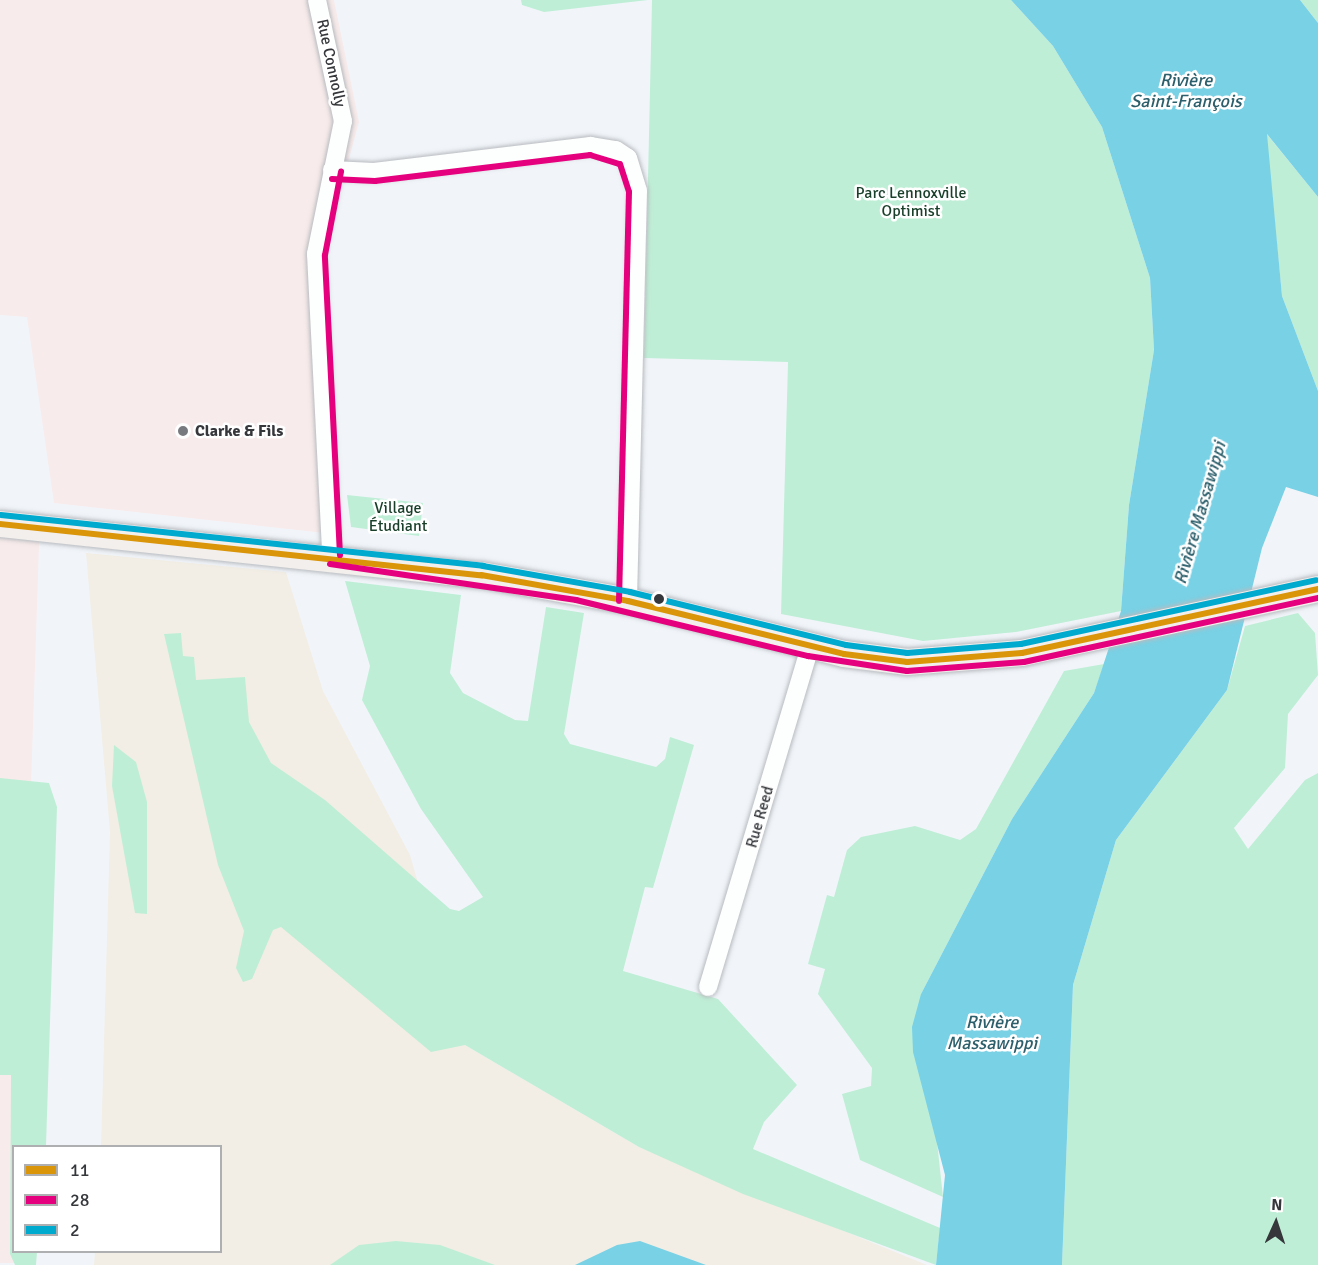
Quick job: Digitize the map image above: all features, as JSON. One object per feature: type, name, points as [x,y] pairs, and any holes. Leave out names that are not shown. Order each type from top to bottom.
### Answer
[{"type":"main road","points":[[0,524],[331,555],[628,601],[810,647],[878,660],[958,662],[1092,638],[1318,589]]},
{"type":"street","name":"Rue Connolly","points":[[317,0],[343,121],[316,254],[331,555]]},
{"type":"street","points":[[333,170],[391,171],[590,147],[616,150],[628,158],[638,191],[628,601]]},
{"type":"street","name":"Rue Reed","points":[[708,987],[810,647]]},
{"type":"shaded area","points":[[0,0],[334,0],[359,122],[331,224],[327,267],[343,535],[54,503],[27,317],[0,315]]},
{"type":"shaded area","points":[[0,515],[40,516],[19,1145],[12,1145],[12,1253],[15,1253],[15,1263],[0,1263]]},
{"type":"shaded area","points":[[86,553],[286,572],[323,691],[410,855],[465,1045],[639,1147],[927,1265],[94,1265],[95,1253],[222,1253],[222,1145],[101,1145],[110,832]]},
{"type":"green space","points":[[521,0],[648,0],[544,12],[522,5]]},
{"type":"green space","name":"Parc Lennoxville Optimist","points":[[652,0],[1011,0],[1053,46],[1102,127],[1150,278],[1154,350],[1129,505],[1121,611],[1016,632],[923,641],[781,614],[788,362],[644,358]]},
{"type":"green space","points":[[1300,0],[1318,0],[1318,23]]},
{"type":"green space","points":[[1266,133],[1318,197],[1318,391],[1282,296]]},
{"type":"green space","name":"Village Étudiant","points":[[347,495],[423,503],[419,536],[351,527]]},
{"type":"green space","points":[[345,581],[461,595],[450,673],[463,693],[515,720],[528,721],[546,607],[584,613],[564,734],[570,744],[656,767],[665,759],[670,737],[694,745],[653,888],[645,887],[623,971],[718,999],[797,1085],[764,1122],[753,1149],[940,1228],[936,1265],[743,1194],[639,1147],[465,1045],[431,1052],[281,927],[273,930],[252,979],[243,982],[236,968],[244,931],[218,865],[164,634],[181,633],[183,656],[194,657],[196,680],[245,677],[249,722],[271,763],[325,800],[450,909],[459,911],[483,897],[421,809],[362,700],[370,666]]},
{"type":"green space","points":[[1298,613],[1315,633],[1318,675],[1288,714],[1285,768],[1234,828],[1248,849],[1305,780],[1318,773],[1318,1265],[1062,1265],[1073,985],[1116,840],[1227,690],[1245,626]]},
{"type":"green space","points":[[1104,664],[1094,693],[1012,819],[921,994],[943,1197],[860,1160],[842,1094],[871,1086],[872,1068],[818,994],[825,969],[808,964],[827,895],[834,897],[847,850],[861,837],[915,826],[960,840],[976,829],[1064,671]]},
{"type":"green space","points":[[114,745],[136,762],[147,802],[147,914],[135,913],[112,786]]},
{"type":"green space","points":[[0,778],[49,783],[57,807],[46,1145],[12,1145],[12,1253],[37,1253],[36,1265],[15,1265],[10,1254],[11,1075],[0,1075]]},
{"type":"green space","points":[[396,1241],[440,1245],[495,1265],[330,1265],[359,1245]]},
{"type":"water","points":[[1011,0],[1300,0],[1318,23],[1318,197],[1267,134],[1282,296],[1318,391],[1318,497],[1286,487],[1262,548],[1227,690],[1116,840],[1073,985],[1062,1265],[936,1265],[945,1175],[913,1052],[912,1027],[921,994],[1012,819],[1094,693],[1121,611],[1129,505],[1154,350],[1150,278],[1102,127],[1053,46]]},
{"type":"water","points":[[640,1241],[706,1265],[575,1265],[617,1245]]},
{"type":"transit line","name":"28","points":[[332,179],[375,181],[590,155],[620,164],[629,192],[619,601]]},
{"type":"transit line","name":"28","points":[[340,555],[325,255],[341,172]]},
{"type":"transit line","name":"2","points":[[1,515],[483,566],[630,592],[846,645],[907,653],[1021,644],[1316,580]]},
{"type":"transit line","name":"11","points":[[0,524],[481,575],[628,601],[844,654],[907,662],[1022,653],[1318,589]]},
{"type":"transit line","name":"28","points":[[330,564],[576,600],[808,656],[907,671],[1024,662],[1318,598]]},
{"type":"place","name":"Clarke & Fils","points":[[183,431]]},
{"type":"water label","name":"Rivière Saint-François","points":[[1186,91]]},
{"type":"water label","name":"Rivière Massawippi","points":[[1200,513]]},
{"type":"water label","name":"Rivière Massawippi","points":[[992,1033]]}]
